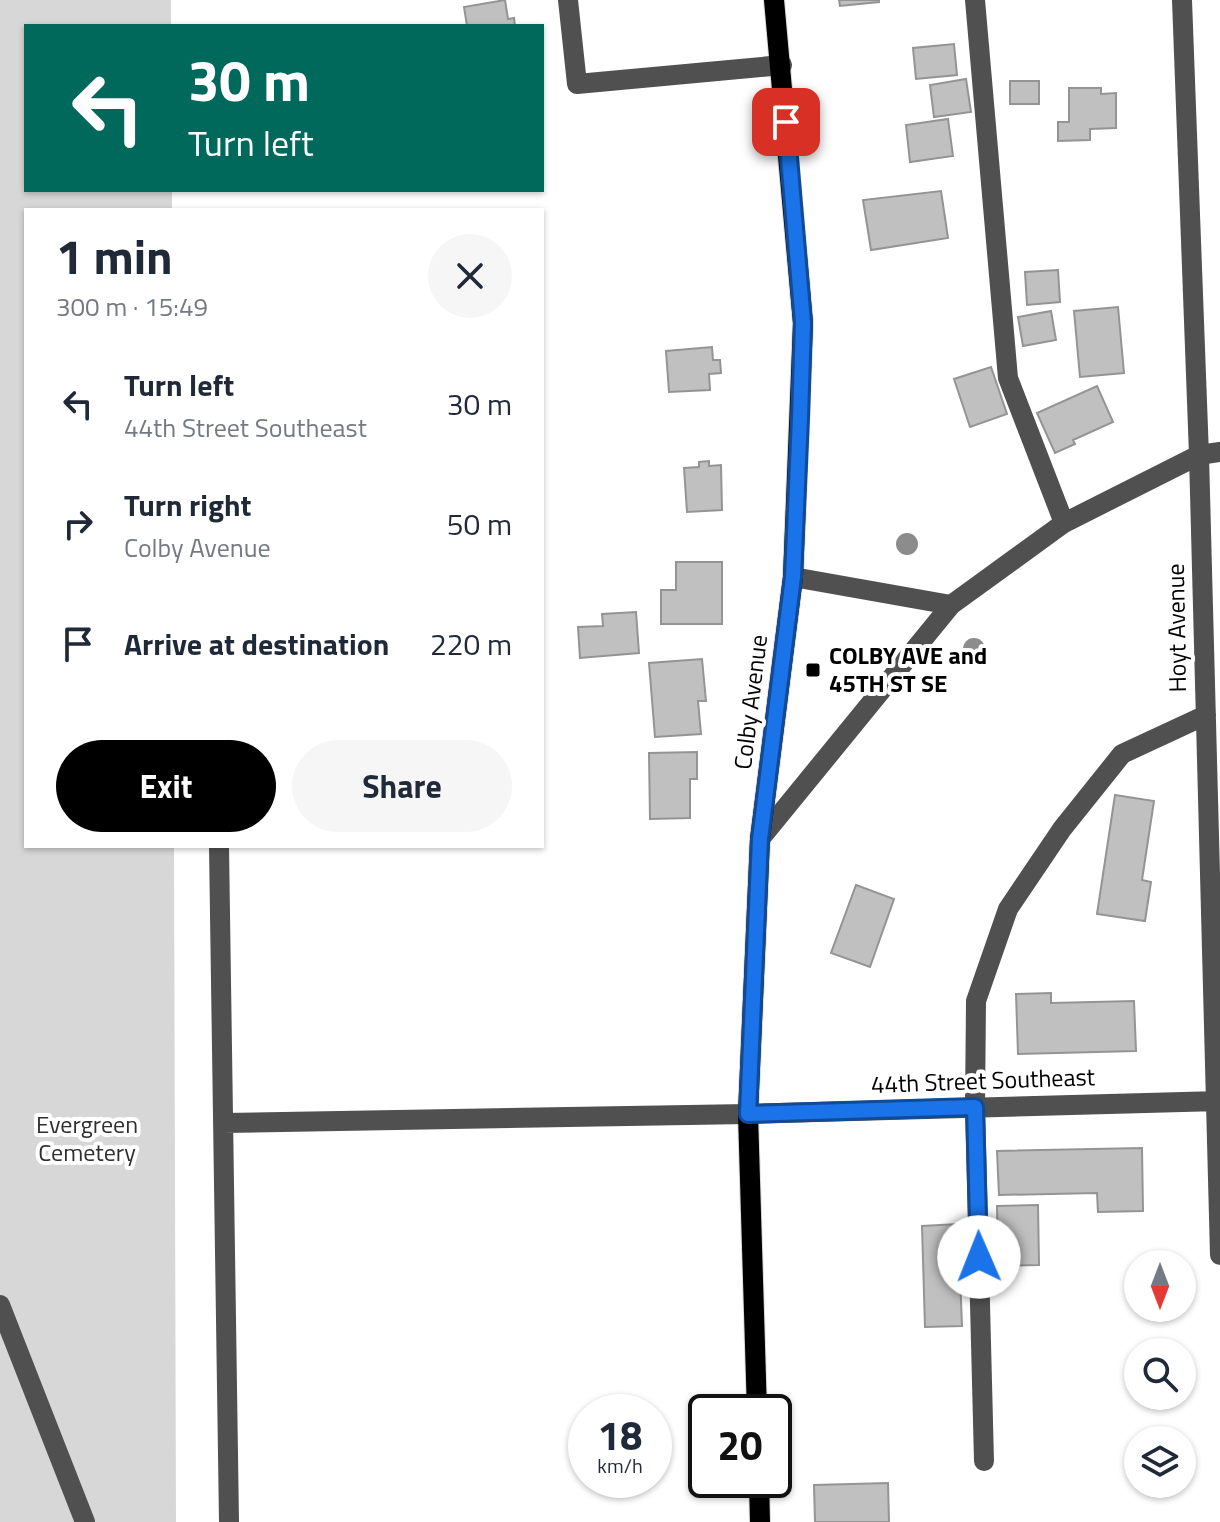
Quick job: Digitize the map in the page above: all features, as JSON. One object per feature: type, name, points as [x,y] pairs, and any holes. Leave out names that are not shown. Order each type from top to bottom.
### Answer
[{"type":"main road","name":"Colby Avenue","points":[[756,1394],[748,1114],[760,839],[793,577],[803,323],[774,0]]},
{"type":"main road","points":[[759,1498],[760,1522]]},
{"type":"street","points":[[568,0],[577,84],[782,65]]},
{"type":"street","points":[[975,0],[1008,378],[1064,523]]},
{"type":"street","name":"Hoyt Avenue","points":[[1182,0],[1210,454],[1206,715],[1220,1255]]},
{"type":"street","points":[[760,839],[951,605],[1064,523],[1210,454]]},
{"type":"street","points":[[793,577],[951,605]]},
{"type":"street","points":[[984,1461],[975,1107],[976,1001],[1008,909],[1062,829],[1122,754],[1206,715]]},
{"type":"street","points":[[219,848],[229,1522]]},
{"type":"street","name":"44th Street Southeast","points":[[223,1123],[748,1114],[1218,1101]]},
{"type":"street","points":[[0,1305],[85,1522]]},
{"type":"green space","name":"Evergreen Cemetery","points":[[0,0],[171,0],[171,24],[24,24],[24,192],[172,192],[172,208],[24,208],[24,848],[174,848],[176,1522],[0,1522]]},
{"type":"building","points":[[505,0],[508,19],[514,18],[515,24],[467,24],[464,7]]},
{"type":"building","points":[[839,0],[879,0],[879,2],[840,6]]},
{"type":"building","points":[[954,44],[957,75],[916,79],[913,48]]},
{"type":"building","points":[[966,79],[971,112],[934,117],[930,85]]},
{"type":"building","points":[[1010,81],[1039,81],[1039,104],[1010,104]]},
{"type":"building","points":[[1069,88],[1101,88],[1101,94],[1116,93],[1116,128],[1090,129],[1090,140],[1058,141],[1058,122],[1069,122]]},
{"type":"building","points":[[948,119],[953,156],[910,162],[906,125]]},
{"type":"building","points":[[941,191],[948,238],[871,250],[863,200]]},
{"type":"building","points":[[1058,270],[1060,302],[1027,305],[1025,272]]},
{"type":"building","points":[[1118,307],[1124,373],[1080,377],[1074,311]]},
{"type":"building","points":[[1051,311],[1056,340],[1023,346],[1018,317]]},
{"type":"building","points":[[712,347],[713,360],[720,360],[721,373],[709,374],[710,390],[669,392],[666,351]]},
{"type":"building","points":[[991,367],[1007,414],[970,427],[954,379]]},
{"type":"building","points":[[1097,386],[1113,422],[1073,440],[1075,444],[1055,453],[1037,413]]},
{"type":"building","points":[[709,461],[709,466],[721,465],[722,510],[687,512],[684,468],[699,467],[699,462]]},
{"type":"building","points":[[676,562],[722,562],[722,624],[661,624],[661,590],[676,590]]},
{"type":"building","points":[[636,612],[639,653],[580,658],[578,627],[603,626],[602,614]]},
{"type":"building","points":[[702,659],[706,701],[698,701],[701,734],[655,737],[649,663]]},
{"type":"building","points":[[697,752],[697,779],[690,779],[690,818],[650,819],[649,753]]},
{"type":"building","points":[[1115,795],[1154,801],[1142,880],[1151,882],[1145,921],[1097,914]]},
{"type":"building","points":[[856,885],[894,899],[870,967],[831,953]]},
{"type":"building","points":[[1051,993],[1051,1003],[1134,1001],[1136,1051],[1018,1054],[1016,994]]},
{"type":"building","points":[[1142,1148],[1143,1211],[1098,1212],[1097,1193],[999,1195],[997,1151]]},
{"type":"building","points":[[1038,1205],[1039,1265],[998,1266],[997,1206]]},
{"type":"building","points":[[958,1224],[962,1326],[925,1327],[922,1226]]},
{"type":"building","points":[[888,1483],[889,1522],[815,1522],[814,1485]]},
{"type":"place","name":"COLBY AVE and 45TH ST SE","points":[[813,670]]},
{"type":"route","points":[[786,122],[803,323],[800,418],[793,577],[760,839],[748,1114],[975,1107],[979,1257]]}]
